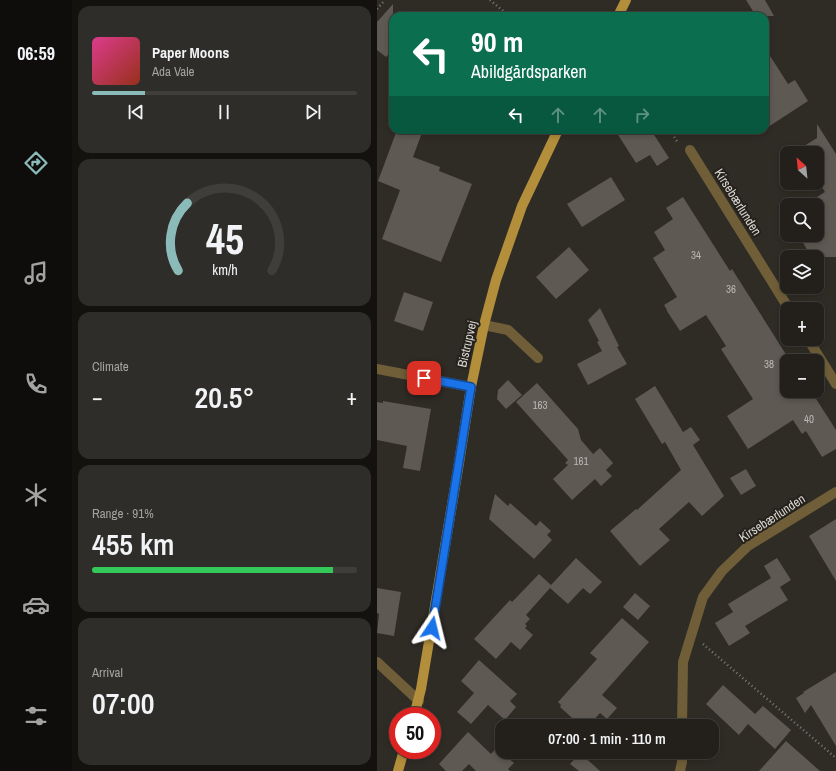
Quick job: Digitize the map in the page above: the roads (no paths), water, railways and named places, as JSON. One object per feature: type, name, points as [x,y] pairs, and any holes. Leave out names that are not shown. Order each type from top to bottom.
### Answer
[{"type":"main road","points":[[620,12],[626,0]]},
{"type":"main road","name":"Bistrupvej","points":[[417,707],[471,387],[484,325],[496,280],[525,200],[556,134]]},
{"type":"main road","points":[[398,771],[401,759]]},
{"type":"street","name":"Kirsebærlunden","points":[[690,150],[785,302]]},
{"type":"street","points":[[484,325],[508,330],[538,358]]},
{"type":"street","points":[[812,346],[836,384]]},
{"type":"street","points":[[377,369],[471,387]]},
{"type":"street","name":"Kirsebærlunden","points":[[682,719],[683,662],[703,597],[722,571],[748,546],[836,492]]},
{"type":"street","points":[[377,662],[419,702]]},
{"type":"street","points":[[680,771],[682,759]]}]
